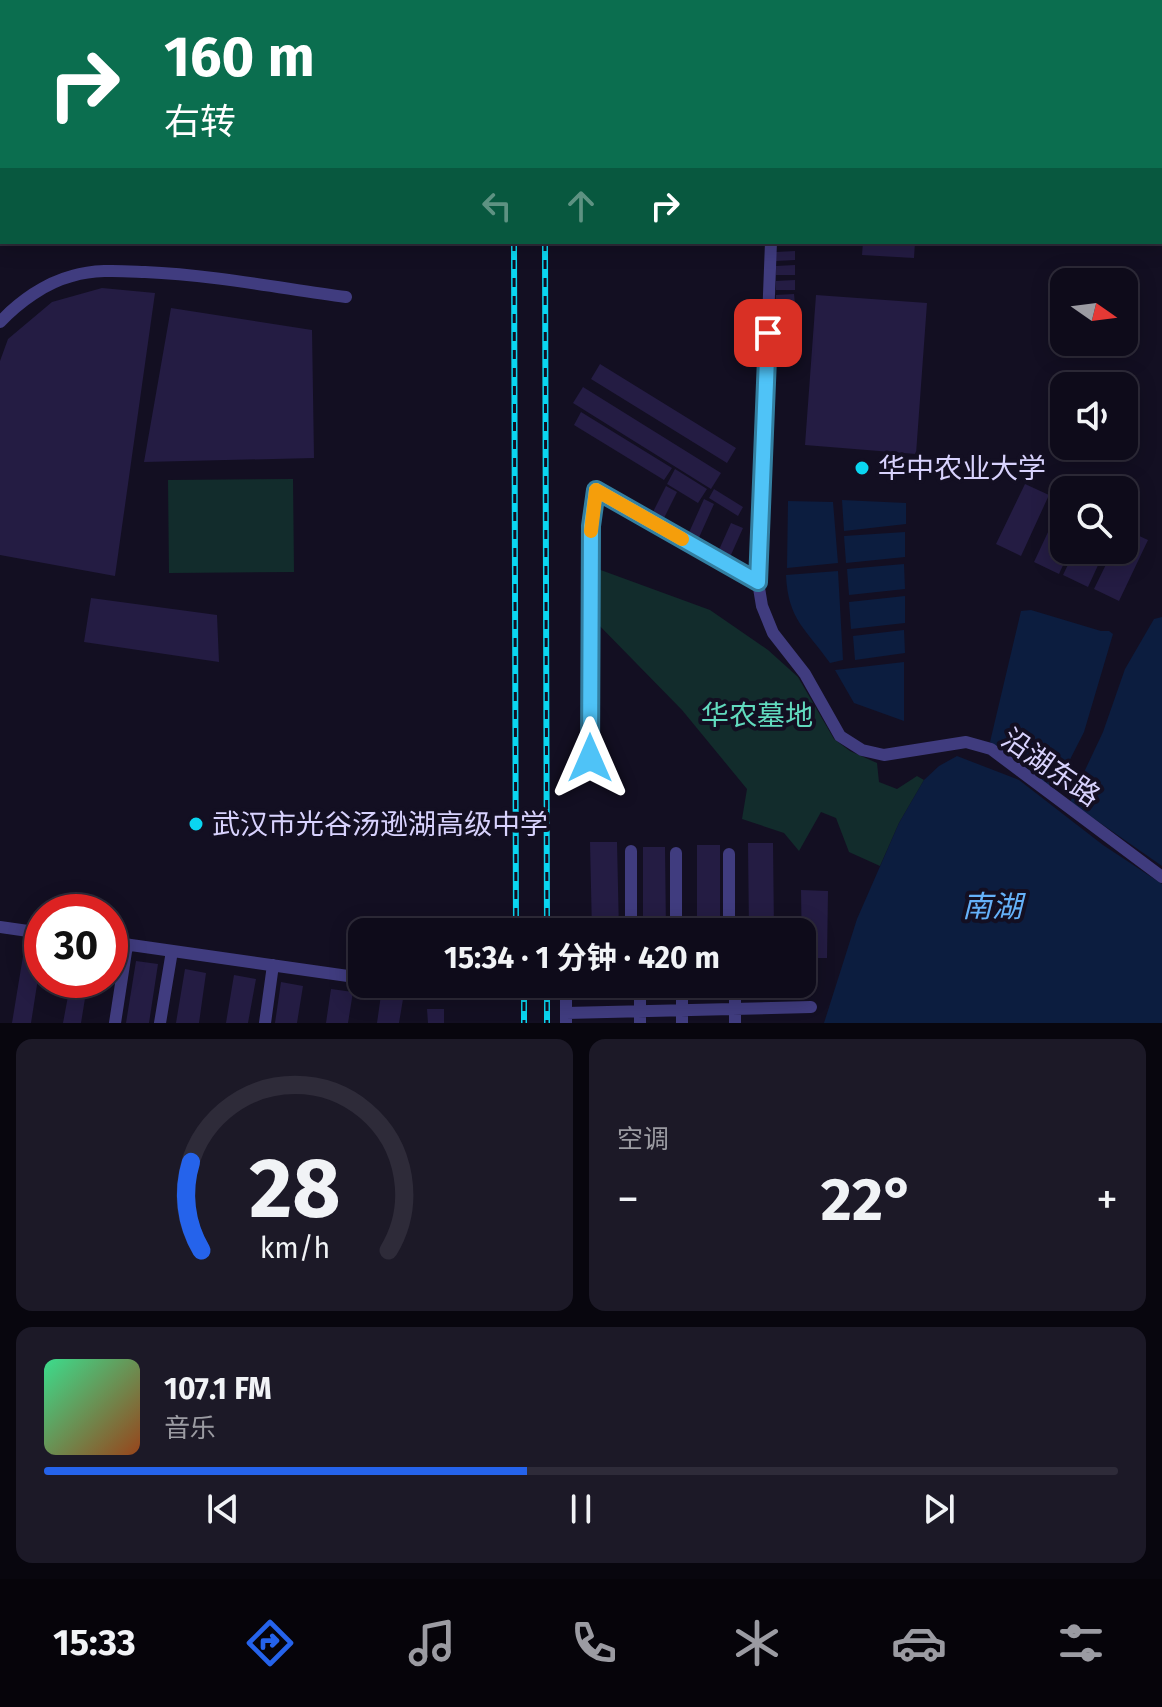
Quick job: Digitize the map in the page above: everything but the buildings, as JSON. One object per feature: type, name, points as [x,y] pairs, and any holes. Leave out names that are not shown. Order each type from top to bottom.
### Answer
[{"type":"street","name":"沿湖东路","points":[[771,244],[758,582],[762,606],[773,633],[805,674],[840,736],[862,750],[884,755],[966,742],[991,749],[1162,877]]},
{"type":"street","points":[[0,322],[26,299],[53,283],[98,270],[188,274],[346,297]]},
{"type":"street","points":[[590,758],[591,526],[596,490],[758,582]]},
{"type":"street","points":[[631,851],[631,918]]},
{"type":"street","points":[[676,853],[676,918]]},
{"type":"street","points":[[729,854],[729,918]]},
{"type":"street","points":[[0,927],[24,930]]},
{"type":"street","points":[[128,945],[348,976]]},
{"type":"street","points":[[160,1023],[172,951]]},
{"type":"street","points":[[265,1023],[273,965]]},
{"type":"street","points":[[115,1023],[119,998]]},
{"type":"street","points":[[682,998],[682,1023]]},
{"type":"street","points":[[735,998],[735,1023]]},
{"type":"street","points":[[566,1018],[640,1017],[682,1009],[811,1007]]},
{"type":"green space","points":[[293,479],[294,572],[169,573],[168,480]]},
{"type":"green space","name":"华农墓地","points":[[587,565],[710,610],[768,650],[798,677],[834,739],[850,751],[877,763],[879,782],[897,789],[917,776],[924,780],[899,823],[880,866],[849,852],[836,818],[821,812],[799,851],[784,833],[742,819],[747,789],[682,710],[591,617]]},
{"type":"water","points":[[842,500],[906,503],[906,524],[844,531]]},
{"type":"water","points":[[788,501],[833,502],[838,563],[787,568]]},
{"type":"water","points":[[905,532],[905,557],[846,563],[844,536]]},
{"type":"water","points":[[904,564],[905,589],[849,595],[847,569]]},
{"type":"water","points":[[838,571],[843,660],[830,663],[794,614],[786,575]]},
{"type":"water","points":[[905,596],[905,623],[851,629],[849,602]]},
{"type":"water","points":[[1031,610],[1113,634],[1084,732],[1053,793],[990,742],[1021,611]]},
{"type":"water","points":[[1162,617],[1162,866],[1070,802],[1103,732],[1125,669],[1154,619]]},
{"type":"water","points":[[904,630],[905,653],[855,660],[853,636]]},
{"type":"water","points":[[904,662],[904,721],[854,703],[835,670]]},
{"type":"water","name":"南湖","points":[[957,756],[1019,780],[1103,845],[1162,884],[1162,1023],[824,1023],[857,919],[899,823],[924,780],[939,766]]},
{"type":"railway","points":[[514,244],[516,918]]},
{"type":"railway","points":[[545,244],[547,918]]},
{"type":"railway","points":[[524,998],[524,1023]]},
{"type":"railway","points":[[547,998],[547,1023]]},
{"type":"slow traffic","points":[[591,531],[596,490],[682,539]]},
{"type":"place","name":"华中农业大学","points":[[862,468]]},
{"type":"place","name":"武汉市光谷汤逊湖高级中学","points":[[196,824]]},
{"type":"route","points":[[590,758],[591,526],[596,490],[758,582],[768,333]]}]
